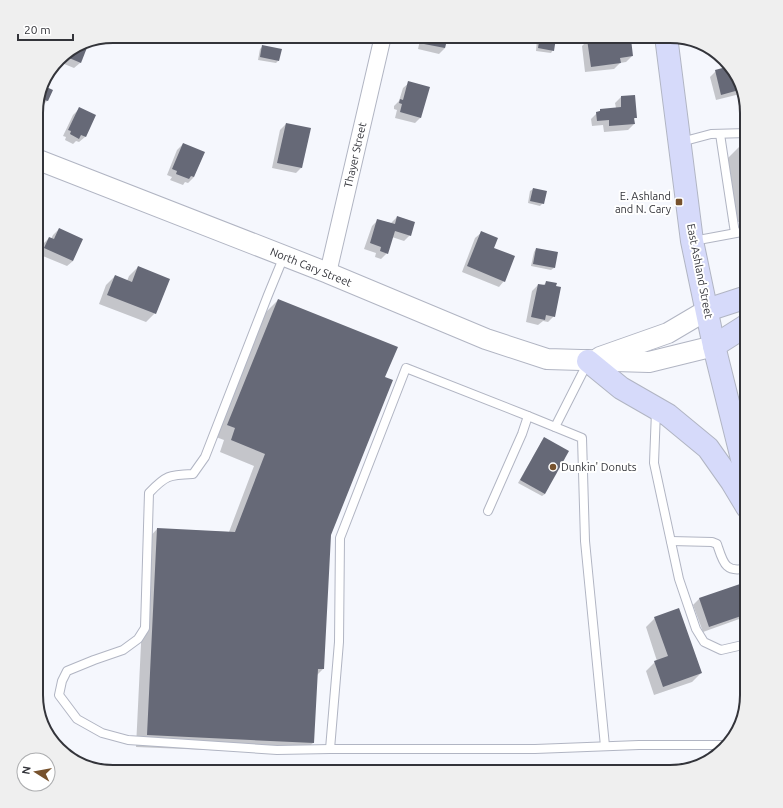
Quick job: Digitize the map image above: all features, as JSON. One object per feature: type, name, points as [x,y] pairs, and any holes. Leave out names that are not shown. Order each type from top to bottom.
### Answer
[{"type":"main road","name":"East Ashland Street","points":[[667,43],[681,142],[692,241],[714,346],[740,451]]},
{"type":"main road","name":"North Cary Street","points":[[707,310],[740,299]]},
{"type":"main road","name":"North Cary Street","points":[[714,346],[740,329]]},
{"type":"main road","points":[[588,361],[620,388],[668,415],[708,448],[740,495]]},
{"type":"street","name":"Thayer Street","points":[[328,273],[381,43]]},
{"type":"street","name":"North Cary Street","points":[[43,162],[328,273],[486,339],[547,359],[649,362],[714,346]]},
{"type":"street","name":"North Cary Street","points":[[588,361],[668,333],[707,310]]},
{"type":"lane","points":[[681,142],[711,134],[740,133]]},
{"type":"lane","points":[[720,134],[735,233]]},
{"type":"lane","points":[[692,241],[740,232]]},
{"type":"lane","points":[[284,256],[205,457],[193,474],[174,475],[162,480],[149,493],[145,628],[138,639],[123,650],[67,671],[62,681],[59,695],[77,719],[102,733],[128,740],[276,750],[535,749],[639,745],[719,745]]},
{"type":"lane","points":[[555,427],[588,361]]},
{"type":"lane","points":[[330,749],[339,642],[340,538],[406,368],[582,438],[585,541],[605,746]]},
{"type":"lane","points":[[656,408],[654,463],[679,579],[696,630],[704,642],[721,650],[740,646]]},
{"type":"lane","points":[[488,511],[522,434],[528,416]]},
{"type":"lane","points":[[671,541],[712,542],[717,544],[725,566],[740,569]]},
{"type":"building","points":[[424,43],[446,43],[445,48]]},
{"type":"building","points":[[539,43],[555,43],[554,51],[538,48]]},
{"type":"building","points":[[588,43],[631,43],[633,56],[620,58],[621,63],[591,67]]},
{"type":"building","points":[[262,45],[282,49],[279,61],[260,57]]},
{"type":"building","points":[[87,48],[81,63],[70,58]]},
{"type":"building","points":[[724,68],[731,78],[736,91],[721,95],[715,70]]},
{"type":"building","points":[[408,81],[430,87],[421,118],[400,112],[402,104],[399,103],[400,99],[403,100]]},
{"type":"building","points":[[48,88],[53,90],[48,101],[44,100]]},
{"type":"building","points":[[635,95],[637,118],[634,118],[635,124],[609,126],[609,120],[597,121],[596,112],[600,111],[600,109],[621,107],[621,96]]},
{"type":"building","points":[[79,107],[96,115],[86,137],[81,135],[79,139],[70,134],[71,131],[68,130]]},
{"type":"building","points":[[286,123],[311,128],[302,168],[277,163]]},
{"type":"building","points":[[183,143],[205,152],[194,177],[191,176],[189,179],[176,174],[177,171],[172,169]]},
{"type":"building","points":[[740,145],[740,211],[739,211]]},
{"type":"building","points":[[533,188],[547,191],[544,204],[530,201]]},
{"type":"building","points":[[397,216],[415,222],[411,236],[395,231],[388,254],[380,251],[381,247],[370,243],[377,219],[395,224]]},
{"type":"building","points":[[59,228],[83,239],[73,261],[44,248],[49,237],[54,239]]},
{"type":"building","points":[[481,231],[498,238],[494,248],[515,256],[505,282],[467,266]]},
{"type":"building","points":[[536,248],[558,252],[555,268],[533,264]]},
{"type":"building","points":[[138,266],[170,279],[156,314],[107,295],[115,275],[132,282]]},
{"type":"building","points":[[546,281],[557,283],[556,286],[561,287],[555,317],[546,315],[545,320],[531,317],[538,284],[545,285]]},
{"type":"building","points":[[278,299],[398,347],[385,377],[393,380],[331,535],[324,669],[318,669],[314,743],[147,735],[157,528],[235,532],[265,454],[231,440],[235,428],[227,425]]},
{"type":"building","points":[[544,437],[569,451],[545,494],[520,480]]},
{"type":"building","points":[[740,584],[740,616],[709,627],[699,598]]},
{"type":"building","points":[[679,608],[702,673],[663,687],[654,661],[668,656],[654,617]]},
{"type":"place","name":"E. Ashland and N. Cary","points":[[679,202]]},
{"type":"place","name":"Dunkin' Donuts","points":[[553,467]]}]
